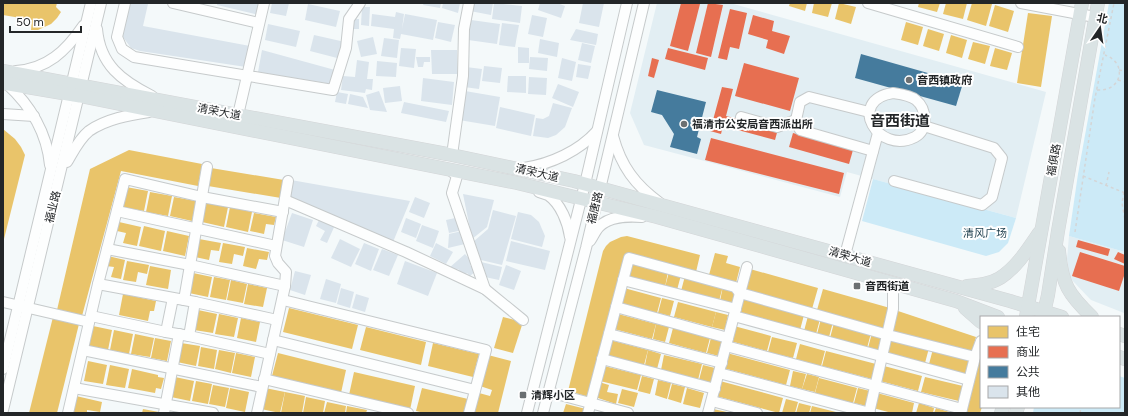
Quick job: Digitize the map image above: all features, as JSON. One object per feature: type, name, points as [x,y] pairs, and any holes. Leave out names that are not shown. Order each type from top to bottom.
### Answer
[{"type":"main road","name":"福俱路","points":[[1043,314],[1048,295],[1098,3]]},
{"type":"main road","name":"福俱路","points":[[1027,312],[1081,9]]},
{"type":"main road","name":"清荣大道","points":[[6,77],[158,105],[517,183],[597,202],[956,301],[995,316]]},
{"type":"main road","name":"清荣大道","points":[[158,105],[238,115],[452,155],[585,184],[959,287],[1027,312],[1056,316]]},
{"type":"main road","points":[[959,287],[984,284],[1000,278],[1018,262],[1043,226]]},
{"type":"main road","points":[[1058,232],[1061,268],[1067,288],[1091,316]]},
{"type":"main road","points":[[956,301],[980,321]]},
{"type":"street","name":"福业路","points":[[3,410],[23,307],[91,22],[91,3]]},
{"type":"street","name":"福业路","points":[[91,22],[101,3]]},
{"type":"street","points":[[125,3],[117,37],[122,49],[134,57],[333,90],[346,48],[349,19],[360,3]]},
{"type":"street","points":[[173,3],[260,23]]},
{"type":"street","points":[[238,115],[264,3]]},
{"type":"street","points":[[452,155],[463,76],[464,29],[469,3]]},
{"type":"street","name":"福唐路","points":[[527,413],[585,184],[627,3]]},
{"type":"street","name":"福唐路","points":[[543,413],[586,248],[644,3]]},
{"type":"street","points":[[868,3],[1018,47]]},
{"type":"street","points":[[1021,3],[1081,9],[1095,17]]},
{"type":"street","points":[[56,173],[43,132],[34,116],[6,77],[41,66],[51,61],[62,53],[91,22],[104,56],[112,68],[122,78],[158,105]]},
{"type":"street","points":[[892,93],[907,96],[916,100],[924,112],[924,126],[917,135],[908,140],[898,142],[887,139],[878,133],[871,124],[869,112],[874,102],[880,96],[892,93]]},
{"type":"street","points":[[869,112],[810,97],[800,102],[796,120],[800,130],[873,151]]},
{"type":"street","points":[[56,173],[88,132],[106,122],[158,105]]},
{"type":"street","points":[[3,114],[34,116]]},
{"type":"street","points":[[741,117],[777,127],[796,120]]},
{"type":"street","points":[[894,181],[982,205],[992,197],[1002,158],[994,148],[924,126]]},
{"type":"street","points":[[520,169],[534,167],[548,162],[576,149],[588,142],[597,131]]},
{"type":"street","points":[[845,256],[878,133]]},
{"type":"street","points":[[613,135],[622,162],[630,175],[641,188],[661,204]]},
{"type":"street","points":[[184,300],[207,167]]},
{"type":"street","points":[[449,169],[457,176],[452,192],[485,289]]},
{"type":"street","points":[[68,413],[124,179],[202,197],[283,212]]},
{"type":"street","points":[[257,413],[285,286],[286,272],[278,263],[275,256],[288,180]]},
{"type":"street","points":[[517,183],[548,196],[556,204],[568,224],[570,243]]},
{"type":"street","points":[[285,200],[406,252],[485,289],[523,320]]},
{"type":"street","points":[[116,211],[276,246]]},
{"type":"street","points":[[586,248],[599,227],[611,219],[637,217],[657,218]]},
{"type":"street","points":[[107,249],[190,265],[285,286]]},
{"type":"street","points":[[590,408],[629,258],[735,287],[740,293],[975,357]]},
{"type":"street","points":[[708,413],[747,267]]},
{"type":"street","points":[[623,280],[883,357],[969,380]]},
{"type":"street","points":[[98,284],[195,302],[277,320]]},
{"type":"street","points":[[719,373],[870,413],[894,309],[894,284]]},
{"type":"street","points":[[166,332],[173,298]]},
{"type":"street","points":[[283,300],[486,350],[469,413]]},
{"type":"street","points":[[3,302],[23,307],[184,335],[270,354]]},
{"type":"street","points":[[165,409],[173,368],[195,302]]},
{"type":"street","name":"福业路","points":[[3,369],[23,307]]},
{"type":"street","points":[[616,307],[876,387],[961,411],[980,344]]},
{"type":"street","points":[[609,334],[722,363]]},
{"type":"street","points":[[273,340],[475,390]]},
{"type":"street","points":[[83,350],[173,368],[263,383],[371,409],[408,413]]},
{"type":"street","points":[[602,359],[715,389]]},
{"type":"street","points":[[74,388],[165,409],[212,413]]},
{"type":"street","points":[[548,392],[590,408],[628,413]]},
{"type":"street","points":[[712,401],[757,413]]},
{"type":"path","points":[[1074,232],[1097,90],[1114,3]]},
{"type":"path","points":[[1097,90],[1108,90],[1118,80],[1119,70],[1114,60],[1104,55]]},
{"type":"path","points":[[1119,70],[1125,71]]},
{"type":"path","points":[[1118,80],[1125,82]]},
{"type":"path","points":[[1106,186],[1109,172]]},
{"type":"path","points":[[1083,176],[1125,193]]},
{"type":"path","points":[[1125,186],[1125,193],[1122,203],[1125,220]]},
{"type":"shaded area","points":[[657,3],[730,3],[1046,92],[1016,218],[847,172],[840,197],[644,145],[630,113]]},
{"type":"shaded area","points":[[1069,236],[1125,252],[1124,313],[1091,300],[1070,278],[1067,259]]},
{"type":"green space","points":[[1109,3],[1125,3],[1125,252],[1069,236],[1078,174]]},
{"type":"green space","name":"清风广场","points":[[873,179],[1016,218],[1008,243],[999,252],[986,256],[862,221]]},
{"type":"green space","points":[[1120,376],[1125,378],[1125,413],[1033,413],[1034,408],[1120,408]]},
{"type":"building: 住宅","points":[[3,3],[57,3],[56,7],[61,12],[51,24],[38,30],[31,30],[32,20],[3,15]]},
{"type":"building: 住宅","points":[[790,3],[807,3],[805,11],[789,6]]},
{"type":"building: 住宅","points":[[814,3],[832,3],[828,17],[812,13]]},
{"type":"building: 住宅","points":[[839,3],[856,7],[851,24],[835,19]]},
{"type":"building: 住宅","points":[[919,3],[940,3],[937,12],[918,7]]},
{"type":"building: 住宅","points":[[946,3],[967,3],[963,19],[943,14]]},
{"type":"building: 住宅","points":[[972,3],[992,4],[986,26],[967,20]]},
{"type":"building: 住宅","points":[[995,5],[1014,11],[1008,32],[989,26]]},
{"type":"building: 住宅","points":[[1028,13],[1052,16],[1041,87],[1017,83]]},
{"type":"building: 住宅","points":[[906,22],[923,27],[918,45],[901,40]]},
{"type":"building: 住宅","points":[[928,29],[944,34],[939,51],[923,46]]},
{"type":"building: 住宅","points":[[951,35],[967,40],[962,58],[946,53]]},
{"type":"building: 住宅","points":[[973,42],[990,46],[985,64],[968,59]]},
{"type":"building: 住宅","points":[[995,48],[1012,53],[1007,70],[990,66]]},
{"type":"building: 住宅","points":[[3,129],[15,139],[25,155],[4,239]]},
{"type":"building: 住宅","points":[[129,150],[202,164],[198,186],[121,171],[82,316],[57,310],[90,169]]},
{"type":"building: 住宅","points":[[211,168],[284,180],[281,198],[208,186]]},
{"type":"building: 住宅","points":[[126,187],[148,191],[144,211],[122,207]]},
{"type":"building: 住宅","points":[[150,192],[172,196],[168,216],[146,212]]},
{"type":"building: 住宅","points":[[174,197],[196,201],[192,221],[170,216]]},
{"type":"building: 住宅","points":[[206,203],[228,207],[224,227],[202,222]]},
{"type":"building: 住宅","points":[[230,207],[252,212],[248,232],[226,227]]},
{"type":"building: 住宅","points":[[254,213],[276,217],[274,225],[266,224],[264,234],[250,231]]},
{"type":"building: 住宅","points":[[119,222],[141,227],[137,246],[123,243],[126,233],[117,231]]},
{"type":"building: 住宅","points":[[144,226],[165,231],[161,251],[139,246]]},
{"type":"building: 住宅","points":[[167,231],[189,236],[185,256],[163,251]]},
{"type":"building: 住宅","points":[[627,236],[700,255],[696,272],[625,254],[589,397],[568,391],[603,251],[610,242]]},
{"type":"building: 住宅","points":[[199,239],[221,243],[219,251],[211,250],[209,260],[195,257]]},
{"type":"building: 住宅","points":[[223,243],[245,247],[243,256],[234,254],[232,264],[219,262]]},
{"type":"building: 住宅","points":[[247,248],[269,252],[267,260],[259,259],[256,269],[243,266]]},
{"type":"building: 住宅","points":[[715,253],[728,256],[726,263],[740,267],[736,283],[709,275]]},
{"type":"building: 住宅","points":[[108,256],[125,260],[121,279],[111,277],[114,267],[106,266]]},
{"type":"building: 住宅","points":[[127,261],[149,265],[147,274],[138,272],[136,282],[123,280]]},
{"type":"building: 住宅","points":[[631,262],[668,272],[665,287],[627,277]]},
{"type":"building: 住宅","points":[[150,266],[171,270],[168,289],[146,285]]},
{"type":"building: 住宅","points":[[750,269],[818,288],[812,309],[745,290]]},
{"type":"building: 住宅","points":[[669,272],[681,275],[677,290],[665,287]]},
{"type":"building: 住宅","points":[[193,273],[212,277],[208,297],[189,293]]},
{"type":"building: 住宅","points":[[685,276],[723,286],[719,301],[681,291]]},
{"type":"building: 住宅","points":[[214,277],[230,280],[226,300],[210,297]]},
{"type":"building: 住宅","points":[[231,280],[247,284],[243,303],[227,300]]},
{"type":"building: 住宅","points":[[248,284],[267,288],[263,307],[244,304]]},
{"type":"building: 住宅","points":[[723,286],[736,289],[732,304],[720,301]]},
{"type":"building: 住宅","points":[[624,288],[661,298],[657,313],[620,303]]},
{"type":"building: 住宅","points":[[823,289],[890,308],[884,329],[817,310]]},
{"type":"building: 住宅","points":[[123,294],[156,301],[154,311],[150,311],[148,321],[119,315]]},
{"type":"building: 住宅","points":[[662,298],[674,301],[670,316],[658,313]]},
{"type":"building: 住宅","points":[[741,298],[804,315],[800,330],[737,313]]},
{"type":"building: 住宅","points":[[678,302],[716,312],[712,327],[674,317]]},
{"type":"building: 住宅","points":[[289,308],[358,325],[352,349],[283,332]]},
{"type":"building: 住宅","points":[[198,310],[217,314],[213,333],[194,330]]},
{"type":"building: 住宅","points":[[898,311],[976,337],[972,352],[893,332]]},
{"type":"building: 住宅","points":[[716,312],[728,315],[725,330],[712,327]]},
{"type":"building: 住宅","points":[[219,314],[238,318],[234,337],[215,334]]},
{"type":"building: 住宅","points":[[618,314],[656,324],[652,339],[614,329]]},
{"type":"building: 住宅","points":[[808,316],[820,319],[816,334],[804,331]]},
{"type":"building: 住宅","points":[[53,317],[79,324],[57,413],[29,413]]},
{"type":"building: 住宅","points":[[503,317],[523,322],[513,353],[494,348]]},
{"type":"building: 住宅","points":[[241,318],[260,322],[256,342],[237,338]]},
{"type":"building: 住宅","points":[[821,319],[833,322],[829,337],[817,334]]},
{"type":"building: 住宅","points":[[834,323],[871,333],[867,348],[830,338]]},
{"type":"building: 住宅","points":[[656,324],[669,327],[665,342],[653,339]]},
{"type":"building: 住宅","points":[[93,326],[112,330],[108,350],[89,346]]},
{"type":"building: 住宅","points":[[734,326],[771,336],[767,351],[730,341]]},
{"type":"building: 住宅","points":[[366,327],[426,342],[421,365],[360,350]]},
{"type":"building: 住宅","points":[[673,328],[710,338],[706,353],[669,343]]},
{"type":"building: 住宅","points":[[114,330],[133,334],[129,354],[110,350]]},
{"type":"building: 住宅","points":[[872,333],[884,336],[880,351],[868,348]]},
{"type":"building: 住宅","points":[[135,334],[154,338],[150,357],[131,354]]},
{"type":"building: 住宅","points":[[772,337],[797,343],[793,358],[768,352]]},
{"type":"building: 住宅","points":[[155,338],[171,341],[167,361],[151,358]]},
{"type":"building: 住宅","points":[[711,338],[723,341],[719,356],[707,353]]},
{"type":"building: 住宅","points":[[891,338],[929,348],[925,363],[888,353]]},
{"type":"building: 住宅","points":[[610,340],[648,350],[644,365],[606,355]]},
{"type":"building: 住宅","points":[[181,343],[200,346],[196,366],[177,362]]},
{"type":"building: 住宅","points":[[433,343],[479,354],[473,377],[428,366]]},
{"type":"building: 住宅","points":[[800,344],[825,351],[821,366],[796,359]]},
{"type":"building: 住宅","points":[[201,347],[217,350],[214,369],[198,366]]},
{"type":"building: 住宅","points":[[933,349],[970,359],[966,374],[929,364]]},
{"type":"building: 住宅","points":[[219,350],[235,353],[231,373],[215,369]]},
{"type":"building: 住宅","points":[[648,350],[661,354],[657,369],[645,365]]},
{"type":"building: 住宅","points":[[826,351],[876,364],[872,379],[822,366]]},
{"type":"building: 住宅","points":[[980,351],[980,408],[982,408],[980,413],[964,413]]},
{"type":"building: 住宅","points":[[236,353],[255,357],[251,377],[232,373]]},
{"type":"building: 住宅","points":[[278,353],[346,370],[341,393],[272,376]]},
{"type":"building: 住宅","points":[[727,353],[790,370],[786,385],[723,368]]},
{"type":"building: 住宅","points":[[488,355],[511,361],[498,413],[473,413],[479,393],[490,396],[492,390],[480,386]]},
{"type":"building: 住宅","points":[[664,355],[702,364],[698,380],[661,370]]},
{"type":"building: 住宅","points":[[88,361],[107,365],[103,384],[84,381]]},
{"type":"building: 住宅","points":[[110,365],[129,369],[125,388],[106,385]]},
{"type":"building: 住宅","points":[[703,365],[715,368],[711,383],[699,380]]},
{"type":"building: 住宅","points":[[604,366],[641,375],[637,390],[600,381]]},
{"type":"building: 住宅","points":[[884,366],[922,376],[918,391],[880,381]]},
{"type":"building: 住宅","points":[[132,369],[158,375],[158,377],[164,378],[161,389],[156,388],[155,393],[128,388]]},
{"type":"building: 住宅","points":[[793,371],[806,374],[802,389],[790,386]]},
{"type":"building: 住宅","points":[[354,372],[415,386],[410,410],[349,395]]},
{"type":"building: 住宅","points":[[807,374],[819,377],[815,392],[802,389]]},
{"type":"building: 住宅","points":[[642,376],[654,379],[650,394],[638,391]]},
{"type":"building: 住宅","points":[[175,377],[194,381],[190,401],[171,397]]},
{"type":"building: 住宅","points":[[925,377],[963,386],[959,401],[921,392]]},
{"type":"building: 住宅","points":[[819,378],[857,388],[853,403],[815,393]]},
{"type":"building: 住宅","points":[[658,380],[671,383],[667,399],[655,395]]},
{"type":"building: 住宅","points":[[196,381],[212,384],[208,404],[192,401]]},
{"type":"building: 住宅","points":[[720,381],[783,398],[779,413],[716,396]]},
{"type":"building: 住宅","points":[[599,382],[609,385],[607,392],[618,394],[616,404],[598,398],[596,394]]},
{"type":"building: 住宅","points":[[672,384],[685,387],[681,403],[668,399]]},
{"type":"building: 住宅","points":[[213,385],[229,388],[225,407],[209,404]]},
{"type":"building: 住宅","points":[[230,388],[249,392],[245,412],[226,408]]},
{"type":"building: 住宅","points":[[265,388],[285,392],[280,413],[261,409]]},
{"type":"building: 住宅","points":[[422,388],[468,399],[464,413],[425,413],[416,411]]},
{"type":"building: 住宅","points":[[687,388],[704,393],[700,408],[683,404]]},
{"type":"building: 住宅","points":[[858,388],[870,391],[866,406],[854,403]]},
{"type":"building: 住宅","points":[[622,389],[638,393],[634,407],[618,403]]},
{"type":"building: 住宅","points":[[285,392],[305,396],[302,413],[281,413]]},
{"type":"building: 住宅","points":[[877,393],[914,403],[912,413],[892,413],[873,408]]},
{"type":"building: 住宅","points":[[76,396],[102,402],[100,412],[87,410],[87,413],[73,413]]},
{"type":"building: 住宅","points":[[306,397],[325,401],[323,413],[303,413]]},
{"type":"building: 住宅","points":[[786,399],[798,402],[795,413],[782,413]]},
{"type":"building: 住宅","points":[[327,402],[346,406],[345,413],[324,413]]},
{"type":"building: 住宅","points":[[799,403],[811,406],[809,413],[796,413]]},
{"type":"building: 住宅","points":[[919,403],[934,408],[933,413],[916,413]]},
{"type":"building: 住宅","points":[[566,404],[586,409],[585,413],[563,413]]},
{"type":"building: 住宅","points":[[347,406],[367,410],[366,413],[346,413]]},
{"type":"building: 住宅","points":[[812,406],[836,412],[836,413],[810,413]]},
{"type":"building: 住宅","points":[[936,408],[953,413],[934,413]]},
{"type":"building: 住宅","points":[[143,409],[159,412],[159,413],[142,413]]},
{"type":"building: 住宅","points":[[713,409],[727,412],[727,413],[711,413]]},
{"type":"building: 商业","points":[[681,3],[700,4],[688,51],[670,46]]},
{"type":"building: 商业","points":[[708,3],[723,5],[711,57],[696,53]]},
{"type":"building: 商业","points":[[730,9],[747,13],[739,49],[730,47],[727,60],[718,58]]},
{"type":"building: 商业","points":[[753,15],[774,21],[772,31],[790,36],[784,54],[766,48],[768,40],[748,34]]},
{"type":"building: 商业","points":[[668,48],[708,58],[705,70],[665,59]]},
{"type":"building: 商业","points":[[652,58],[659,60],[654,78],[648,76]]},
{"type":"building: 商业","points":[[744,63],[799,78],[790,111],[735,96]]},
{"type":"building: 商业","points":[[722,87],[733,89],[726,116],[778,129],[775,140],[723,126],[721,134],[710,131]]},
{"type":"building: 商业","points":[[793,133],[853,150],[849,164],[789,147]]},
{"type":"building: 商业","points":[[711,138],[844,173],[839,194],[705,160]]},
{"type":"building: 商业","points":[[1078,240],[1110,249],[1108,256],[1076,247]]},
{"type":"building: 商业","points":[[1080,252],[1125,266],[1125,273],[1119,291],[1072,276]]},
{"type":"building: 商业","points":[[1118,252],[1125,255],[1125,264],[1114,259]]},
{"type":"building: 公共","name":"音西镇政府","points":[[861,54],[963,83],[956,106],[855,78]]},
{"type":"building: 公共","name":"福清市公安局音西派出所","points":[[657,90],[706,102],[697,137],[701,139],[697,154],[670,147],[674,134],[662,115],[651,112]]},
{"type":"building: 其他","points":[[129,3],[148,4],[143,26],[250,46],[246,67],[140,51],[131,48],[123,37],[122,29]]},
{"type":"building: 其他","points":[[217,3],[262,3],[259,15],[217,5]]},
{"type":"building: 其他","points":[[272,3],[289,3],[286,16],[270,13]]},
{"type":"building: 其他","points":[[424,3],[441,3],[440,8],[423,5]]},
{"type":"building: 其他","points":[[443,3],[460,3],[458,13],[442,8]]},
{"type":"building: 其他","points":[[471,3],[493,3],[491,15],[470,11]]},
{"type":"building: 其他","points":[[494,3],[522,6],[520,23],[492,19]]},
{"type":"building: 其他","points":[[540,3],[557,3],[565,6],[561,18],[538,10]]},
{"type":"building: 其他","points":[[583,3],[604,3],[599,27],[579,23]]},
{"type":"building: 其他","points":[[308,4],[340,11],[336,27],[305,20]]},
{"type":"building: 其他","points":[[362,7],[370,7],[369,26],[361,25]]},
{"type":"building: 其他","points":[[396,12],[404,14],[402,29],[405,14],[437,20],[433,40],[401,34],[400,39],[393,38],[394,29],[371,26],[372,14],[395,17]]},
{"type":"building: 其他","points":[[532,15],[547,18],[543,37],[528,34]]},
{"type":"building: 其他","points":[[351,19],[359,19],[359,29],[352,29]]},
{"type":"building: 其他","points":[[471,20],[500,24],[497,44],[468,40]]},
{"type":"building: 其他","points":[[438,22],[455,25],[451,42],[435,38]]},
{"type":"building: 其他","points":[[502,23],[519,25],[515,47],[499,45]]},
{"type":"building: 其他","points":[[268,24],[300,31],[296,47],[265,40]]},
{"type":"building: 其他","points":[[576,29],[598,34],[596,45],[570,40]]},
{"type":"building: 其他","points":[[314,35],[345,42],[341,59],[310,51]]},
{"type":"building: 其他","points":[[373,37],[377,54],[361,57],[357,41]]},
{"type":"building: 其他","points":[[384,38],[399,40],[397,58],[381,56]]},
{"type":"building: 其他","points":[[540,39],[559,43],[557,57],[538,53]]},
{"type":"building: 其他","points":[[582,43],[595,46],[591,63],[578,60]]},
{"type":"building: 其他","points":[[518,47],[529,48],[529,63],[518,63]]},
{"type":"building: 其他","points":[[401,48],[416,49],[414,68],[399,66]]},
{"type":"building: 其他","points":[[262,50],[335,70],[332,84],[258,72]]},
{"type":"building: 其他","points":[[431,50],[457,50],[457,74],[432,74]]},
{"type":"building: 其他","points":[[416,57],[430,57],[430,62],[424,62],[423,67],[418,67]]},
{"type":"building: 其他","points":[[530,57],[548,58],[547,71],[529,69]]},
{"type":"building: 其他","points":[[562,58],[576,62],[572,81],[558,78]]},
{"type":"building: 其他","points":[[357,60],[369,62],[367,79],[373,79],[372,90],[366,89],[365,93],[341,90],[343,76],[355,77]]},
{"type":"building: 其他","points":[[377,61],[397,63],[396,77],[376,76]]},
{"type":"building: 其他","points":[[578,64],[591,66],[588,79],[576,77]]},
{"type":"building: 其他","points":[[484,66],[502,68],[500,83],[482,81]]},
{"type":"building: 其他","points":[[466,67],[482,69],[479,89],[464,87]]},
{"type":"building: 其他","points":[[508,76],[526,76],[526,93],[507,92]]},
{"type":"building: 其他","points":[[529,77],[547,78],[546,95],[528,94]]},
{"type":"building: 其他","points":[[423,78],[454,82],[452,105],[421,101]]},
{"type":"building: 其他","points":[[558,84],[579,92],[573,107],[552,98]]},
{"type":"building: 其他","points":[[400,86],[402,101],[385,103],[383,88]]},
{"type":"building: 其他","points":[[379,91],[387,112],[370,110],[366,95]]},
{"type":"building: 其他","points":[[465,91],[500,97],[495,126],[459,120]]},
{"type":"building: 其他","points":[[337,92],[348,94],[346,104],[335,102]]},
{"type":"building: 其他","points":[[350,94],[363,97],[368,108],[348,104]]},
{"type":"building: 其他","points":[[404,102],[449,111],[446,122],[401,113]]},
{"type":"building: 其他","points":[[553,103],[572,108],[565,127],[556,135],[548,138],[533,136],[536,118],[543,119],[549,116]]},
{"type":"building: 其他","points":[[500,107],[535,115],[531,136],[496,128]]},
{"type":"building: 其他","points":[[291,180],[410,201],[393,242],[288,198]]},
{"type":"building: 其他","points":[[463,194],[494,200],[487,227],[472,239]]},
{"type":"building: 其他","points":[[415,197],[430,203],[424,218],[409,212]]},
{"type":"building: 其他","points":[[493,210],[516,216],[502,265],[481,260],[473,242],[488,229]]},
{"type":"building: 其他","points":[[518,212],[531,215],[539,222],[545,236],[542,247],[511,239]]},
{"type":"building: 其他","points":[[292,213],[313,220],[304,247],[282,240]]},
{"type":"building: 其他","points":[[460,217],[463,230],[449,233],[446,220]]},
{"type":"building: 其他","points":[[320,218],[335,225],[327,243],[320,240],[325,231],[316,226]]},
{"type":"building: 其他","points":[[406,218],[421,224],[416,238],[401,232]]},
{"type":"building: 其他","points":[[422,225],[439,231],[433,248],[416,241]]},
{"type":"building: 其他","points":[[462,231],[465,244],[448,248],[449,234]]},
{"type":"building: 其他","points":[[340,239],[360,249],[351,267],[331,258]]},
{"type":"building: 其他","points":[[511,241],[550,251],[545,270],[506,261]]},
{"type":"building: 其他","points":[[364,243],[379,249],[371,271],[355,264]]},
{"type":"building: 其他","points":[[436,243],[453,252],[446,264],[430,256]]},
{"type":"building: 其他","points":[[382,249],[398,255],[389,276],[373,270]]},
{"type":"building: 其他","points":[[465,254],[473,263],[470,265],[476,271],[470,276],[467,273],[464,276],[458,269],[453,273],[449,268]]},
{"type":"building: 其他","points":[[405,261],[437,273],[428,296],[397,284]]},
{"type":"building: 其他","points":[[481,262],[502,267],[499,280],[485,277],[480,267]]},
{"type":"building: 其他","points":[[506,265],[521,271],[514,290],[499,285]]},
{"type":"building: 其他","points":[[295,271],[311,275],[305,295],[290,290]]},
{"type":"building: 其他","points":[[326,279],[341,284],[336,303],[320,299]]},
{"type":"building: 其他","points":[[341,288],[354,292],[350,308],[337,304]]},
{"type":"building: 其他","points":[[356,294],[369,298],[365,312],[352,308]]},
{"type":"place","name":"音西镇政府","points":[[909,80]]},
{"type":"place","name":"福清市公安局音西派出所","points":[[684,124]]},
{"type":"place","name":"音西街道","points":[[857,286]]},
{"type":"place","name":"清辉小区","points":[[523,395]]},
{"type":"district","name":"音西街道","points":[[900,121]]}]
